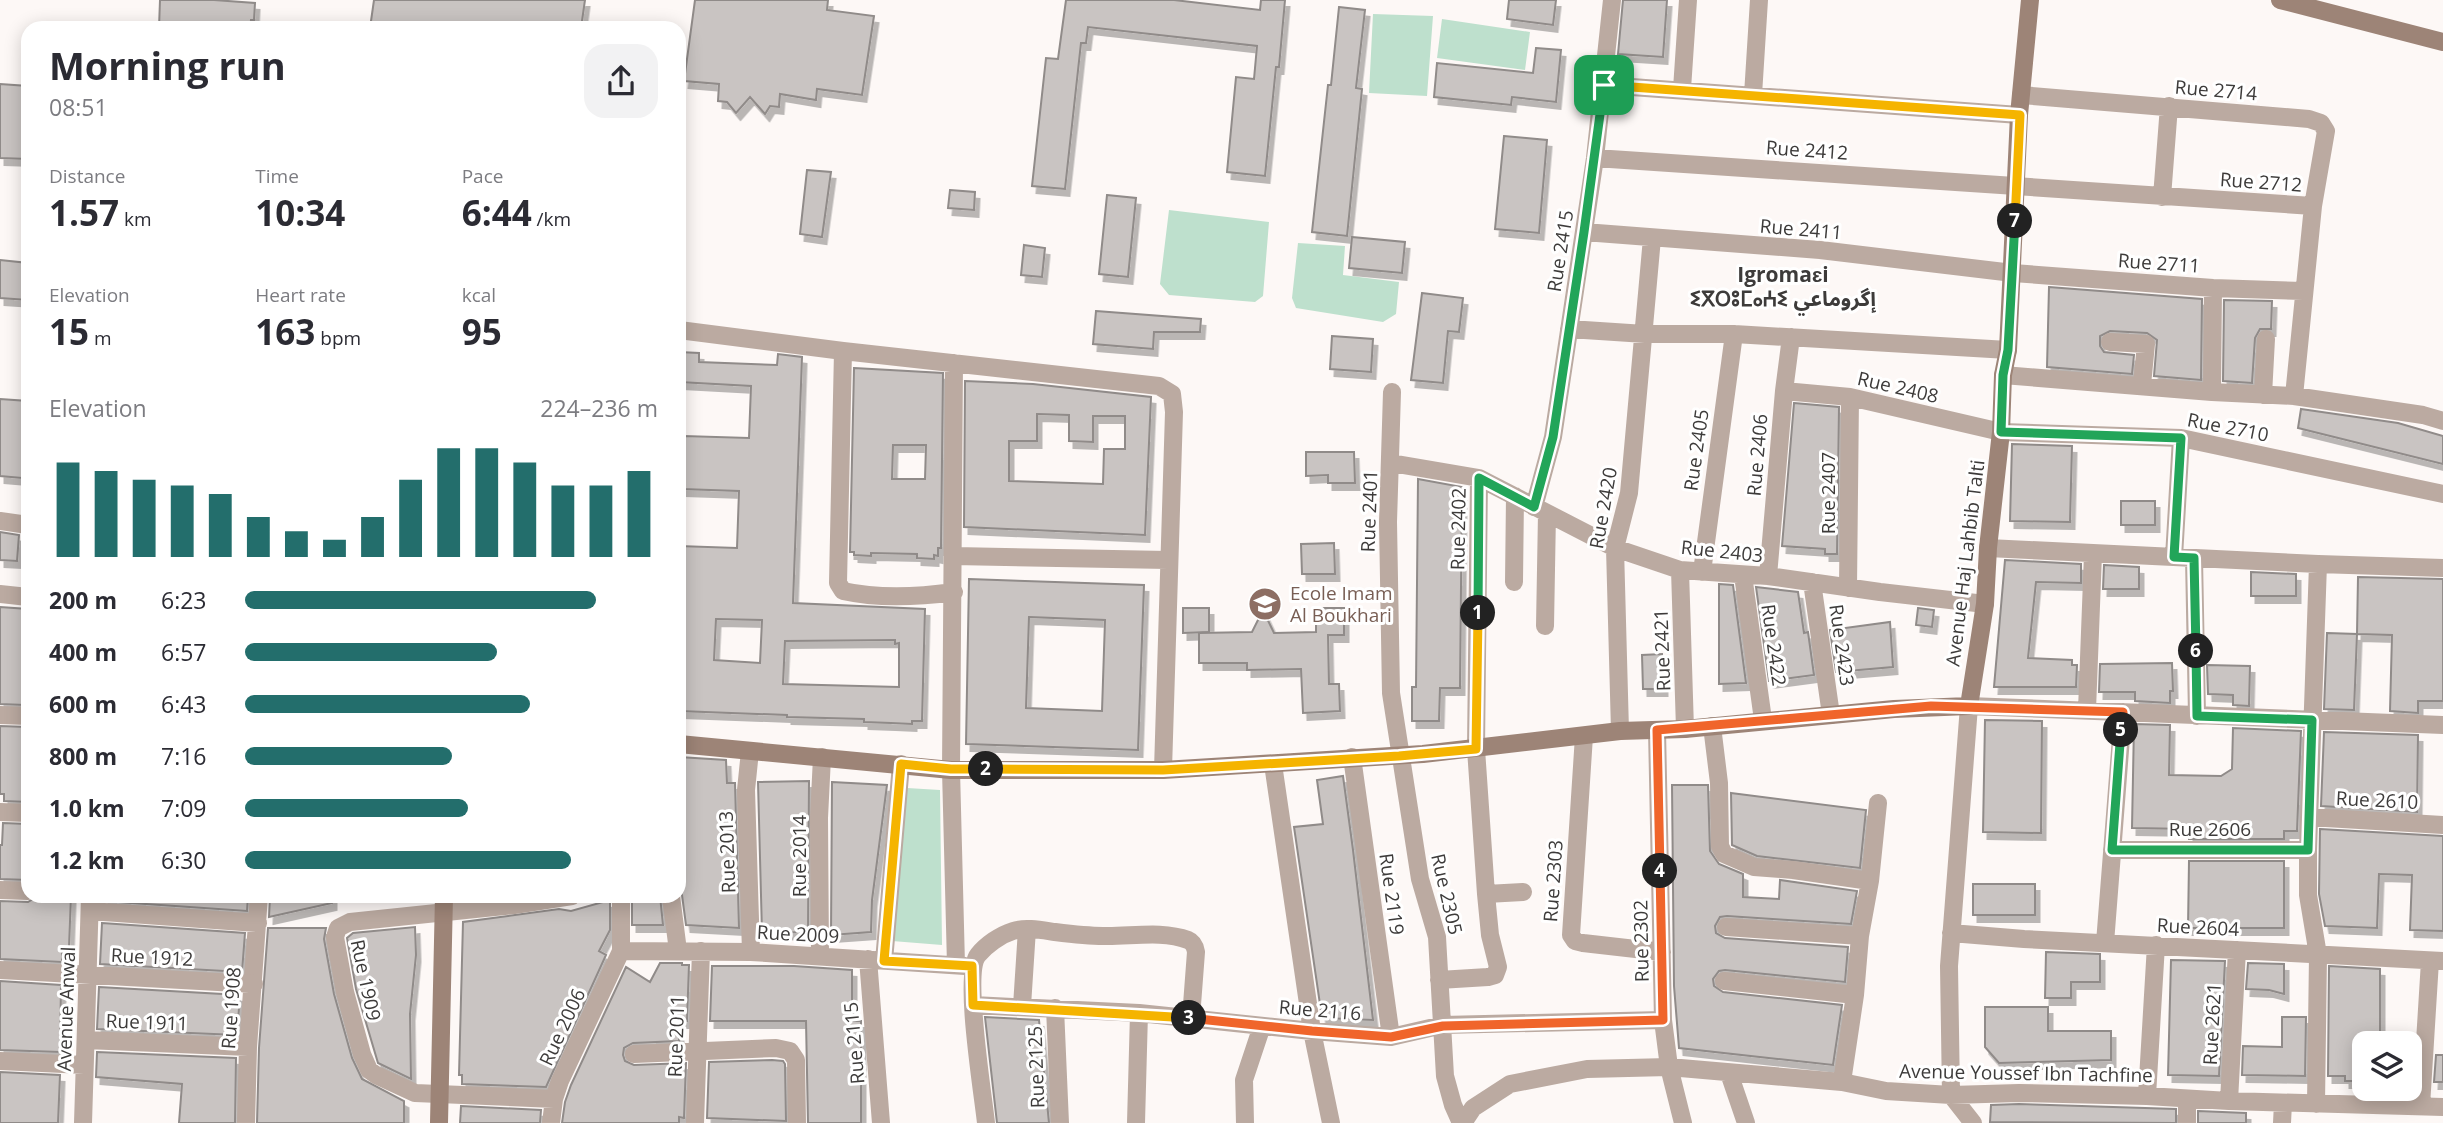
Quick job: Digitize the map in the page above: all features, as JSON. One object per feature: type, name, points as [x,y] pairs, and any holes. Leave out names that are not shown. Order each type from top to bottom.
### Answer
[{"type":"street","name":"Rue 2415","points":[[1545,626],[1540,510],[1595,159],[1612,0]]},
{"type":"street","points":[[1682,89],[1688,0]]},
{"type":"street","points":[[1753,95],[1759,0]]},
{"type":"street","name":"Avenue Haj Lahbib Talti","points":[[1951,1095],[1948,966],[1969,706],[1985,604],[1988,548],[2001,432],[2003,375],[2008,350],[2021,95],[2030,0]]},
{"type":"street","points":[[2280,0],[2443,42]]},
{"type":"street","points":[[1604,85],[2020,115]]},
{"type":"street","name":"Rue 2714","points":[[2021,95],[2309,119],[2321,123],[2326,131],[2313,206]]},
{"type":"street","points":[[2162,197],[2169,106]]},
{"type":"street","name":"Rue 2412","points":[[1595,159],[2016,185]]},
{"type":"street","name":"Rue 2712","points":[[2016,185],[2313,206],[2294,396]]},
{"type":"street","name":"Rue 2411","points":[[1584,232],[1820,250],[2012,273]]},
{"type":"street","name":"Rue 2420","points":[[1620,731],[1615,548],[1629,493],[1652,238]]},
{"type":"street","name":"Rue 2711","points":[[2012,273],[2213,288],[2303,291]]},
{"type":"street","points":[[2212,392],[2213,288]]},
{"type":"street","points":[[1569,329],[1644,334],[1734,334],[2008,350]]},
{"type":"street","points":[[686,331],[1159,386],[1172,394],[1174,412],[1163,770]]},
{"type":"street","name":"Rue 2405","points":[[1702,572],[1734,334]]},
{"type":"street","name":"Rue 2406","points":[[1768,576],[1791,337]]},
{"type":"street","points":[[2263,395],[2266,339]]},
{"type":"street","points":[[2110,342],[2146,344],[2142,385]]},
{"type":"street","points":[[843,351],[838,583],[843,591],[857,594],[928,596],[954,592]]},
{"type":"street","points":[[954,363],[951,769],[964,966],[973,1005],[986,1123]]},
{"type":"street","points":[[2003,375],[2294,396],[2423,415],[2443,421]]},
{"type":"street","name":"Rue 2408","points":[[1784,391],[1850,397],[2001,432]]},
{"type":"street","name":"Rue 2401","points":[[1392,392],[1388,522],[1389,643],[1391,693],[1399,756]]},
{"type":"street","name":"Rue 2407","points":[[1848,588],[1850,397]]},
{"type":"street","name":"Rue 2710","points":[[2001,432],[2181,438],[2443,494]]},
{"type":"street","points":[[2174,557],[2181,438]]},
{"type":"street","name":"Rue 2403","points":[[1391,463],[1479,478],[1615,548],[1680,570],[1768,576],[1985,604]]},
{"type":"street","name":"Rue 2402","points":[[1439,980],[1488,977],[1495,975],[1498,967],[1490,935],[1476,749],[1479,478]]},
{"type":"street","points":[[1514,582],[1515,496]]},
{"type":"street","points":[[0,521],[21,524]]},
{"type":"street","points":[[1988,548],[2443,568]]},
{"type":"street","points":[[2087,710],[2092,554]]},
{"type":"street","points":[[954,556],[1168,560]]},
{"type":"street","points":[[2194,558],[2197,716]]},
{"type":"street","points":[[2316,1104],[2318,955],[2308,895],[2308,850],[2318,564]]},
{"type":"street","name":"Rue 2421","points":[[1680,570],[1685,729]]},
{"type":"street","name":"Rue 2422","points":[[1743,575],[1763,720]]},
{"type":"street","name":"Rue 2423","points":[[1812,582],[1831,715]]},
{"type":"street","points":[[0,594],[21,596]]},
{"type":"street","points":[[686,745],[951,769],[1163,770],[1399,756],[1620,731],[1685,729],[1894,709],[1969,706],[2443,724]]},
{"type":"street","points":[[2105,943],[2123,712]]},
{"type":"street","points":[[0,715],[21,716]]},
{"type":"street","points":[[1712,726],[1719,783],[1720,846],[1724,854],[1754,867],[1870,881]]},
{"type":"street","name":"Rue 2302","points":[[1657,730],[1663,1020],[1683,1123]]},
{"type":"street","name":"Rue 2303","points":[[1584,736],[1571,935],[1583,943],[1662,952]]},
{"type":"street","name":"Rue 2013","points":[[750,751],[746,790],[751,952]]},
{"type":"street","name":"Rue 2305","points":[[1399,756],[1420,879],[1437,937],[1446,1076],[1453,1105],[1462,1123]]},
{"type":"street","name":"Rue 2014","points":[[820,955],[819,818],[822,757]]},
{"type":"street","name":"Rue 2119","points":[[1352,757],[1391,1037]]},
{"type":"street","name":"Rue 2115","points":[[881,1123],[876,960],[901,764]]},
{"type":"street","points":[[1273,764],[1312,1031],[1331,1123]]},
{"type":"street","points":[[1842,1082],[1878,803]]},
{"type":"street","points":[[0,812],[21,813]]},
{"type":"street","name":"Rue 2610","points":[[2309,817],[2443,825]]},
{"type":"street","name":"Rue 2606","points":[[2112,850],[2308,850]]},
{"type":"street","points":[[0,890],[21,891]]},
{"type":"street","points":[[1486,894],[1523,892]]},
{"type":"street","name":"Rue 1908","points":[[246,1123],[248,1047],[259,903]]},
{"type":"street","points":[[439,1123],[444,905],[472,903]]},
{"type":"street","points":[[621,903],[621,951]]},
{"type":"street","points":[[672,903],[678,951]]},
{"type":"street","points":[[90,904],[258,923]]},
{"type":"street","name":"Avenue Anwal","points":[[83,1123],[90,904]]},
{"type":"street","name":"Rue 1909","points":[[440,1094],[415,1093],[384,1080],[369,1070],[345,992],[335,937],[338,928],[350,922],[444,905]]},
{"type":"street","points":[[1726,927],[1860,936]]},
{"type":"street","points":[[964,966],[988,944],[1012,931],[1027,929],[1189,940],[1194,944],[1196,952],[1191,1018]]},
{"type":"street","points":[[1022,1006],[1027,929]]},
{"type":"street","name":"Rue 2604","points":[[1951,933],[2437,961]]},
{"type":"street","points":[[2147,1096],[2156,945]]},
{"type":"street","name":"Rue 2621","points":[[2229,1101],[2238,950]]},
{"type":"street","name":"Rue 2009","points":[[621,951],[820,955],[964,966]]},
{"type":"street","name":"Rue 2006","points":[[551,1123],[554,1099],[571,1056],[621,951]]},
{"type":"street","name":"Rue 2011","points":[[695,1123],[701,951]]},
{"type":"street","points":[[2421,1106],[2437,961]]},
{"type":"street","name":"Rue 1912","points":[[0,970],[254,984]]},
{"type":"street","points":[[1724,981],[1855,995]]},
{"type":"street","name":"Rue 2116","points":[[973,1005],[1139,1013],[1391,1037],[1443,1026],[1663,1020]]},
{"type":"street","name":"Rue 2125","points":[[1055,1009],[1060,1123]]},
{"type":"street","points":[[1136,1123],[1139,1013]]},
{"type":"street","points":[[1245,1123],[1244,1080],[1262,1026]]},
{"type":"street","name":"Rue 1911","points":[[86,1040],[248,1047]]},
{"type":"street","points":[[634,1054],[776,1048],[790,1051],[796,1060],[797,1123]]},
{"type":"street","points":[[0,1062],[84,1065]]},
{"type":"street","name":"Avenue Youssef Ibn Tachfine","points":[[1462,1123],[1473,1108],[1510,1084],[1587,1069],[1670,1067],[1842,1082],[1886,1091],[1951,1095],[2019,1093],[2147,1096],[2316,1104],[2382,1114],[2421,1106],[2443,1107]]},
{"type":"street","points":[[1729,1073],[1746,1123]]},
{"type":"street","points":[[440,1094],[554,1099]]},
{"type":"street","points":[[1951,1095],[1973,1123]]},
{"type":"street","points":[[2187,1099],[2187,1123]]},
{"type":"street","points":[[2282,1123],[2283,1103]]},
{"type":"green space","points":[[1373,14],[1433,16],[1427,96],[1369,93]]},
{"type":"green space","points":[[1442,19],[1530,32],[1525,70],[1437,58]]},
{"type":"green space","points":[[1169,210],[1269,222],[1263,296],[1255,302],[1169,295],[1160,284]]},
{"type":"green space","points":[[1298,243],[1345,246],[1343,275],[1399,282],[1396,314],[1383,322],[1296,308],[1292,298]]},
{"type":"green space","points":[[907,788],[940,790],[942,945],[892,941]]},
{"type":"building","points":[[160,0],[255,3],[254,20],[251,21],[159,21]]},
{"type":"building","points":[[374,0],[585,0],[582,21],[371,21]]},
{"type":"building","points":[[695,0],[828,0],[827,10],[874,16],[862,95],[817,89],[816,100],[780,94],[779,107],[770,106],[765,114],[750,97],[736,113],[727,102],[718,101],[719,84],[686,81]]},
{"type":"building","points":[[1066,0],[1174,0],[1260,10],[1261,0],[1285,0],[1265,176],[1227,172],[1236,77],[1254,79],[1257,46],[1088,27],[1086,43],[1081,43],[1065,189],[1032,186],[1046,58],[1058,59]]},
{"type":"building","points":[[1509,0],[1556,0],[1553,25],[1507,19]]},
{"type":"building","points":[[1623,0],[1667,0],[1663,57],[1618,54]]},
{"type":"building","points":[[1339,7],[1365,10],[1356,88],[1362,89],[1347,236],[1312,232]]},
{"type":"building","points":[[1536,48],[1561,50],[1556,102],[1512,97],[1511,105],[1434,97],[1437,63],[1533,73]]},
{"type":"building","points":[[0,84],[21,86],[21,159],[0,158]]},
{"type":"building","points":[[1504,136],[1547,140],[1539,233],[1495,229]]},
{"type":"building","points":[[807,170],[831,172],[822,237],[800,234]]},
{"type":"building","points":[[950,190],[975,192],[974,210],[948,208]]},
{"type":"building","points":[[1107,195],[1136,198],[1128,277],[1099,274]]},
{"type":"building","points":[[1352,237],[1405,242],[1402,273],[1349,268]]},
{"type":"building","points":[[1024,245],[1045,248],[1042,277],[1021,275]]},
{"type":"building","points":[[0,260],[21,262],[21,300],[0,298]]},
{"type":"building","points":[[2049,287],[2202,299],[2201,380],[2154,376],[2157,340],[2147,333],[2110,331],[2100,336],[2100,346],[2104,352],[2134,355],[2132,374],[2047,367]]},
{"type":"building","points":[[1422,293],[1463,298],[1459,332],[1448,331],[1443,383],[1411,380]]},
{"type":"building","points":[[2224,300],[2272,301],[2271,329],[2260,329],[2255,338],[2252,383],[2223,381]]},
{"type":"building","points":[[1096,311],[1201,319],[1200,332],[1154,332],[1153,349],[1093,344]]},
{"type":"building","points":[[1332,336],[1373,339],[1371,372],[1330,369]]},
{"type":"building","points":[[686,352],[699,353],[699,362],[777,365],[778,354],[802,357],[793,603],[925,609],[922,721],[912,721],[912,724],[864,722],[864,719],[686,711],[686,546],[737,548],[739,491],[686,489],[686,436],[749,438],[751,386],[686,382]],"holes":[[[716,619],[762,620],[760,663],[714,660]],[[895,640],[895,644],[899,643],[899,687],[783,684],[785,641]]]},
{"type":"building","points":[[854,368],[943,373],[941,548],[938,548],[938,556],[934,555],[934,559],[917,558],[917,554],[871,553],[871,556],[854,555],[854,552],[850,552]],"holes":[[[893,445],[926,445],[925,479],[892,479]]]},
{"type":"building","points":[[965,381],[1033,384],[1151,397],[1145,535],[964,527]],"holes":[[[1037,414],[1069,415],[1069,441],[1093,442],[1093,416],[1125,416],[1125,449],[1104,449],[1103,484],[1009,481],[1009,441],[1037,441]]]},
{"type":"building","points":[[0,399],[21,400],[21,478],[0,476]]},
{"type":"building","points":[[1794,403],[1839,407],[1837,554],[1825,554],[1825,549],[1782,546]]},
{"type":"building","points":[[2301,409],[2398,423],[2443,436],[2443,464],[2298,428]]},
{"type":"building","points":[[2012,444],[2072,446],[2070,522],[2010,521]]},
{"type":"building","points":[[1306,452],[1354,452],[1355,483],[1328,483],[1328,475],[1306,476]]},
{"type":"building","points":[[1418,479],[1462,487],[1460,688],[1440,688],[1439,721],[1412,721],[1412,687],[1416,687]]},
{"type":"building","points":[[2121,501],[2155,501],[2155,525],[2121,525]]},
{"type":"building","points":[[0,532],[19,535],[17,561],[0,560]]},
{"type":"building","points":[[1334,543],[1335,574],[1302,574],[1301,544]]},
{"type":"building","points":[[2005,560],[2081,564],[2081,583],[2036,582],[2028,658],[2072,660],[2072,665],[2077,665],[2076,687],[1994,687]]},
{"type":"building","points":[[2104,565],[2139,567],[2139,589],[2103,589]]},
{"type":"building","points":[[2251,572],[2296,574],[2296,596],[2251,596]]},
{"type":"building","points":[[2358,577],[2443,579],[2443,701],[2418,701],[2418,713],[2390,711],[2392,635],[2357,634]]},
{"type":"building","points":[[969,579],[1144,585],[1138,750],[966,744]],"holes":[[[1029,617],[1105,620],[1102,711],[1026,708]]]},
{"type":"building","points":[[1719,584],[1733,585],[1746,683],[1719,684]]},
{"type":"building","points":[[1756,587],[1798,592],[1804,633],[1808,632],[1814,675],[1769,681]]},
{"type":"building","points":[[0,607],[21,608],[21,705],[0,704]]},
{"type":"building","points":[[1183,608],[1209,608],[1209,632],[1183,633]]},
{"type":"building","points":[[1316,608],[1344,608],[1344,635],[1328,635],[1329,684],[1339,684],[1340,711],[1303,713],[1301,669],[1247,670],[1247,663],[1199,663],[1199,633],[1252,632],[1263,610],[1274,633],[1316,632]]},
{"type":"building","points":[[1918,608],[1934,610],[1932,627],[1916,625]]},
{"type":"building","points":[[1890,622],[1893,667],[1836,672],[1830,630]]},
{"type":"building","points":[[2327,633],[2357,634],[2354,710],[2324,709]]},
{"type":"building","points":[[1662,654],[1663,689],[1643,689],[1642,655]]},
{"type":"building","points":[[2172,663],[2173,691],[2170,691],[2170,703],[2135,701],[2135,692],[2099,692],[2100,664]]},
{"type":"building","points":[[2207,665],[2250,666],[2249,706],[2233,705],[2233,695],[2208,694]]},
{"type":"building","points":[[1985,720],[2042,721],[2041,833],[1983,832]]},
{"type":"building","points":[[2134,724],[2170,725],[2169,775],[2221,776],[2232,769],[2233,728],[2301,731],[2297,831],[2284,831],[2284,839],[2189,839],[2189,829],[2132,828]]},
{"type":"building","points":[[0,726],[21,727],[21,802],[4,801],[4,794],[0,794]]},
{"type":"building","points":[[2324,732],[2418,735],[2417,812],[2321,806]]},
{"type":"building","points":[[686,757],[726,760],[727,783],[735,783],[739,928],[686,925],[683,903],[686,903]]},
{"type":"building","points":[[1343,776],[1373,1020],[1322,1018],[1294,827],[1323,824],[1317,780]]},
{"type":"building","points":[[809,781],[808,932],[762,933],[758,782]]},
{"type":"building","points":[[832,782],[887,785],[872,900],[871,932],[831,935]]},
{"type":"building","points":[[1672,785],[1708,785],[1710,851],[1719,864],[1743,874],[1743,897],[1779,899],[1780,880],[1857,891],[1851,924],[1727,916],[1720,917],[1715,926],[1716,933],[1725,938],[1848,947],[1845,982],[1725,970],[1719,971],[1713,979],[1714,986],[1723,992],[1842,1005],[1833,1065],[1679,1048],[1674,986]]},
{"type":"building","points":[[1731,793],[1866,810],[1860,868],[1757,856],[1732,845]]},
{"type":"building","points":[[3,823],[21,824],[21,880],[0,879]]},
{"type":"building","points":[[2320,829],[2443,836],[2443,931],[2410,930],[2412,875],[2379,874],[2377,928],[2325,926],[2319,894]]},
{"type":"building","points":[[2189,861],[2284,861],[2284,928],[2188,928]]},
{"type":"building","points":[[1973,884],[2035,884],[2035,915],[1973,915]]},
{"type":"building","points":[[0,901],[71,903],[69,947],[62,947],[62,962],[0,959]]},
{"type":"building","points":[[132,903],[248,903],[247,911]]},
{"type":"building","points":[[270,903],[332,903],[269,917]]},
{"type":"building","points":[[599,903],[610,903],[610,930],[599,951],[606,955],[546,1087],[462,1084],[462,1075],[459,1075],[463,922],[559,909],[571,911]]},
{"type":"building","points":[[632,903],[661,903],[663,925],[632,925]]},
{"type":"building","points":[[102,923],[245,933],[242,972],[100,964]]},
{"type":"building","points":[[415,927],[416,955],[410,1014],[411,1079],[378,1063],[356,989],[347,938],[353,933]]},
{"type":"building","points":[[268,928],[326,928],[324,939],[334,994],[352,1058],[362,1079],[404,1101],[404,1123],[257,1123],[259,1048]]},
{"type":"building","points":[[2046,952],[2100,954],[2100,982],[2071,982],[2071,998],[2045,998]]},
{"type":"building","points":[[2171,960],[2225,961],[2219,1076],[2168,1075]]},
{"type":"building","points":[[660,963],[689,965],[687,1021],[679,1021],[679,1041],[633,1043],[624,1048],[623,1055],[625,1061],[634,1065],[686,1063],[684,1118],[679,1117],[679,1123],[562,1123],[571,1085],[626,967],[650,982]]},
{"type":"building","points":[[2248,963],[2284,964],[2284,994],[2246,989]]},
{"type":"building","points":[[712,966],[794,966],[852,970],[852,1021],[861,1021],[861,1123],[808,1123],[806,1021],[710,1021]]},
{"type":"building","points":[[2329,966],[2380,969],[2380,1031],[2352,1031],[2352,1081],[2345,1081],[2345,1076],[2328,1076]]},
{"type":"building","points":[[0,981],[61,985],[60,1052],[0,1050]]},
{"type":"building","points":[[99,987],[240,995],[237,1035],[97,1029]]},
{"type":"building","points":[[1985,1007],[2048,1007],[2048,1031],[2111,1031],[2111,1060],[1999,1063],[1985,1047]]},
{"type":"building","points":[[985,1017],[1039,1020],[1049,1123],[997,1123]]},
{"type":"building","points":[[2282,1017],[2306,1017],[2305,1076],[2242,1075],[2243,1046],[2282,1047]]},
{"type":"building","points":[[97,1052],[236,1058],[235,1123],[179,1123],[182,1084],[96,1077]]},
{"type":"building","points":[[2436,1055],[2443,1055],[2443,1082],[2434,1082]]},
{"type":"building","points":[[783,1061],[785,1064],[786,1121],[707,1118],[709,1062]]},
{"type":"building","points":[[0,1072],[60,1075],[58,1123],[0,1123]]},
{"type":"building","points":[[1991,1105],[2176,1109],[2176,1123],[1990,1122]]},
{"type":"building","points":[[461,1106],[541,1110],[540,1123],[460,1123]]},
{"type":"building","points":[[2198,1111],[2246,1113],[2246,1123],[2198,1123]]},
{"type":"place","name":"Ecole Imam Al Boukhari","points":[[1265,604]]},
{"type":"district","name":"Igromaɛi ⵉⴳⵔⵓⵎⴰⵄⵉ إگروماعي","points":[[1783,286]]},
{"type":"route","points":[[1604,85],[2020,115],[2001,432],[2181,438],[2174,557],[2194,558],[2197,716],[2312,720],[2308,850],[2112,850],[2123,712],[1931,706],[1657,730],[1663,1020],[1443,1026],[1391,1037],[1139,1013],[973,1005],[972,966],[884,961],[901,764],[951,769],[1163,770],[1476,749],[1479,478],[1534,507],[1553,437],[1604,85]]}]
